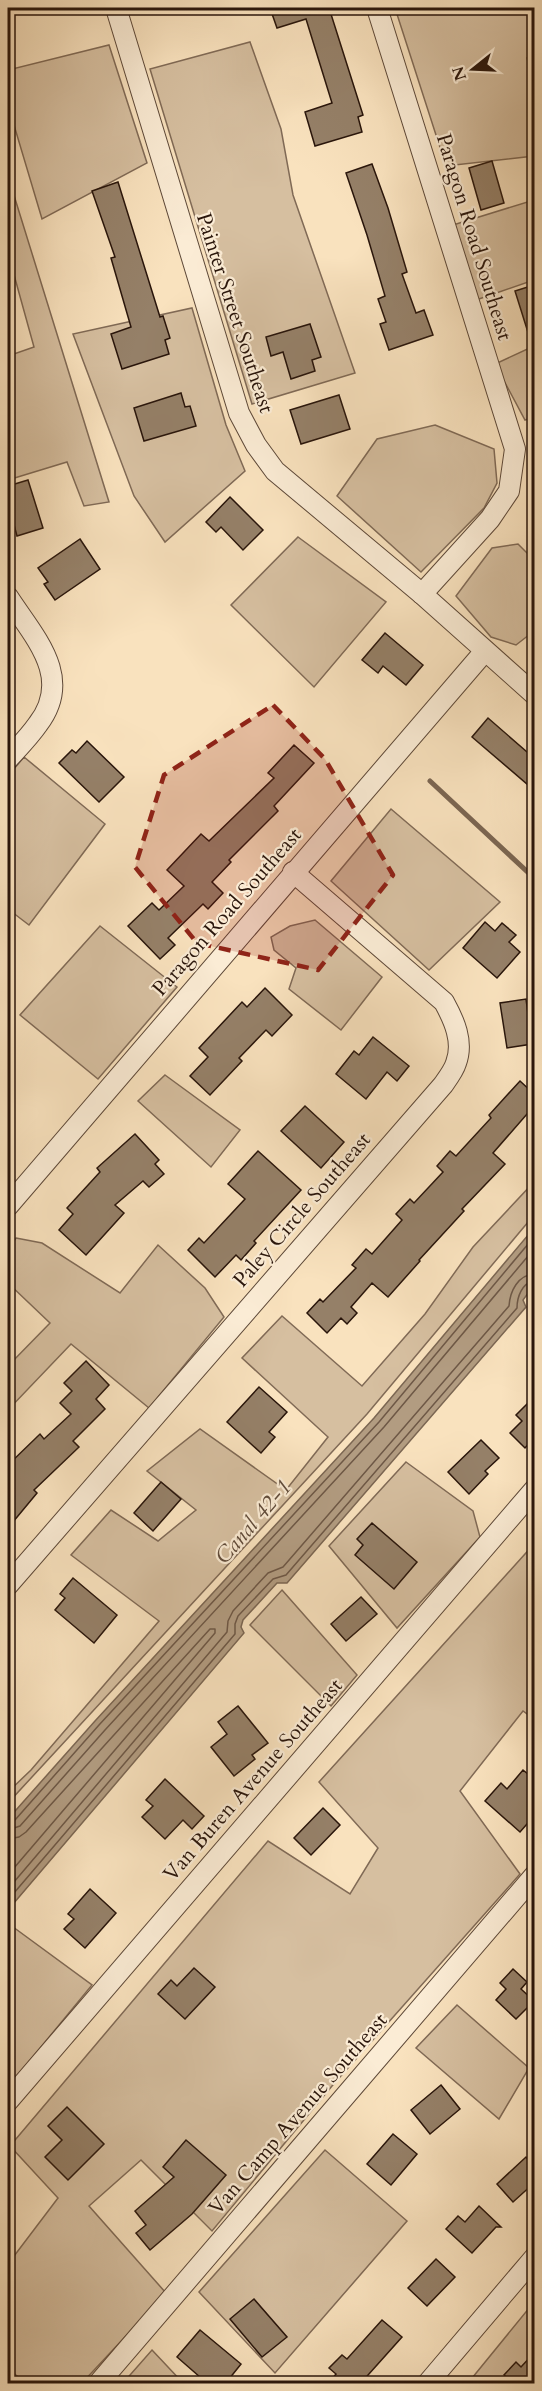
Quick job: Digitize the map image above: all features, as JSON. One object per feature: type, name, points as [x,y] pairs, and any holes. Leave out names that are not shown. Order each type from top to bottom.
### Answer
[{"type":"street","name":"Painter Street Southeast","points":[[116,8],[239,413],[256,445],[275,471],[422,594],[534,694]]},
{"type":"street","name":"Paragon Road Southeast","points":[[377,8],[515,449],[509,491],[490,519],[422,594]]},
{"type":"street","points":[[8,597],[50,664],[54,683],[50,703],[39,723],[8,759]]},
{"type":"street","name":"Paragon Road Southeast","points":[[8,1206],[485,651]]},
{"type":"street","name":"Paley Circle Southeast","points":[[8,1585],[444,1084],[457,1063],[459,1038],[453,1017],[444,1002],[293,872]]},
{"type":"street","name":"Van Buren Avenue Southeast","points":[[8,2101],[534,1490]]},
{"type":"street","name":"Van Camp Avenue Southeast","points":[[98,2384],[534,1876]]},
{"type":"street","points":[[427,2384],[534,2258]]},
{"type":"highlighted area","points":[[273,705],[325,759],[393,875],[318,970],[197,943],[135,867],[164,775]]},
{"type":"shaded area","points":[[395,8],[534,8],[534,55],[527,58],[534,84],[534,156],[446,166]]},
{"type":"shaded area","points":[[250,42],[281,129],[293,195],[355,373],[252,404],[150,69]]},
{"type":"shaded area","points":[[109,45],[147,163],[42,219],[8,105],[8,70]]},
{"type":"shaded area","points":[[8,176],[109,502],[84,506],[67,462],[8,480],[8,356],[34,347],[8,253]]},
{"type":"shaded area","points":[[534,200],[534,280],[476,300],[453,225]]},
{"type":"shaded area","points":[[192,308],[226,425],[245,471],[165,542],[134,496],[73,334]]},
{"type":"shaded area","points":[[534,346],[534,417],[525,420],[495,364]]},
{"type":"shaded area","points":[[435,425],[494,449],[497,483],[484,508],[421,572],[337,496],[377,439]]},
{"type":"shaded area","points":[[298,537],[386,602],[314,687],[231,605]]},
{"type":"shaded area","points":[[518,544],[534,560],[534,631],[516,645],[491,637],[456,596],[492,548]]},
{"type":"shaded area","points":[[24,757],[105,824],[29,925],[8,909],[8,776]]},
{"type":"shaded area","points":[[391,809],[500,902],[429,970],[331,881]]},
{"type":"shaded area","points":[[315,920],[382,977],[341,1030],[289,989],[296,968],[274,950],[271,937],[290,926]]},
{"type":"shaded area","points":[[100,926],[177,987],[98,1079],[20,1015]]},
{"type":"shaded area","points":[[165,1075],[240,1130],[211,1167],[138,1101]]},
{"type":"shaded area","points":[[534,1182],[534,1215],[367,1414],[8,1803],[8,1792],[31,1770],[159,1621],[71,1555],[111,1510],[158,1541],[196,1510],[147,1471],[200,1429],[286,1490],[328,1437],[242,1358],[282,1316],[362,1386],[425,1314],[473,1247]]},
{"type":"shaded area","points":[[16,1238],[42,1243],[120,1293],[158,1245],[205,1288],[224,1317],[149,1408],[71,1344],[8,1410],[8,1366],[50,1323],[8,1283],[8,1250]]},
{"type":"shaded area","points":[[406,1462],[473,1511],[480,1537],[397,1628],[329,1546]]},
{"type":"shaded area","points":[[534,1544],[534,1719],[523,1711],[460,1791],[520,1874],[332,2086],[212,2231],[141,2160],[89,2206],[166,2293],[82,2383],[25,2383],[8,2368],[8,2264],[58,2198],[10,2146],[268,1841],[350,1894],[378,1848],[319,1782]]},
{"type":"shaded area","points":[[282,1590],[357,1675],[331,1706],[250,1625]]},
{"type":"shaded area","points":[[9,1924],[92,1985],[8,2087],[8,1927]]},
{"type":"shaded area","points":[[457,2005],[529,2068],[499,2119],[416,2048]]},
{"type":"shaded area","points":[[325,2150],[407,2221],[275,2373],[199,2292]]},
{"type":"shaded area","points":[[534,2302],[534,2383],[468,2383]]},
{"type":"shaded area","points":[[152,2350],[183,2383],[123,2383]]},
{"type":"water","points":[[534,1228],[534,1285],[523,1300],[526,1307],[287,1583],[277,1583],[243,1620],[241,1627],[244,1633],[8,1910],[8,1819],[95,1721],[374,1418]]},
{"type":"building","points":[[270,8],[332,8],[330,11],[363,115],[358,117],[362,132],[315,146],[305,112],[332,103],[306,19],[277,28]]},
{"type":"building","points":[[492,161],[504,203],[481,210],[469,168]]},
{"type":"building","points":[[372,164],[407,272],[402,274],[416,313],[424,310],[433,335],[389,350],[380,324],[386,322],[378,299],[385,296],[346,173]]},
{"type":"building","points":[[118,182],[160,317],[163,316],[170,338],[165,340],[169,354],[122,369],[111,334],[131,327],[111,258],[115,257],[92,191]]},
{"type":"building","points":[[534,285],[534,341],[531,342],[515,291]]},
{"type":"building","points":[[310,324],[321,357],[312,360],[315,371],[291,379],[283,352],[271,356],[266,337]]},
{"type":"building","points":[[181,393],[185,407],[190,406],[196,426],[144,441],[134,408]]},
{"type":"building","points":[[339,395],[350,429],[301,444],[290,410]]},
{"type":"building","points":[[28,480],[43,528],[17,536],[8,502],[8,486]]},
{"type":"building","points":[[230,497],[263,530],[243,550],[221,527],[216,532],[206,522]]},
{"type":"building","points":[[80,539],[100,569],[55,600],[44,584],[48,582],[38,568]]},
{"type":"building","points":[[385,633],[423,665],[406,685],[383,666],[378,673],[362,660]]},
{"type":"building","points":[[488,718],[534,758],[534,790],[472,737]]},
{"type":"building","points":[[87,741],[124,777],[99,802],[59,763],[72,750],[76,753]]},
{"type":"building","points":[[294,745],[314,763],[274,806],[278,811],[229,860],[231,862],[212,882],[223,893],[208,909],[203,904],[168,938],[175,945],[160,959],[128,926],[152,903],[159,910],[184,886],[167,870],[201,834],[209,841],[274,778],[268,773]]},
{"type":"building","points":[[485,922],[495,931],[502,923],[516,935],[509,942],[520,952],[497,978],[463,948]]},
{"type":"building","points":[[265,988],[292,1015],[272,1036],[266,1030],[239,1058],[242,1061],[210,1095],[190,1076],[208,1057],[199,1048],[242,1002],[247,1007]]},
{"type":"building","points":[[526,999],[532,1044],[507,1048],[500,1003]]},
{"type":"building","points":[[373,1037],[409,1066],[397,1081],[387,1072],[366,1099],[336,1074],[354,1051],[359,1055]]},
{"type":"building","points":[[520,1081],[534,1094],[534,1106],[493,1153],[505,1164],[462,1209],[464,1211],[388,1297],[372,1283],[351,1307],[357,1313],[347,1324],[341,1318],[327,1333],[307,1313],[320,1299],[323,1302],[356,1268],[352,1265],[366,1249],[372,1254],[402,1220],[396,1214],[410,1199],[414,1203],[443,1172],[437,1166],[450,1151],[456,1156],[491,1118],[489,1115]]},
{"type":"building","points":[[305,1106],[344,1142],[321,1168],[281,1131]]},
{"type":"building","points":[[135,1134],[159,1160],[155,1164],[164,1174],[149,1187],[143,1181],[115,1205],[124,1213],[86,1255],[59,1230],[73,1214],[67,1208],[100,1172],[97,1168]]},
{"type":"building","points":[[258,1151],[301,1190],[254,1241],[256,1243],[241,1260],[236,1255],[215,1277],[188,1250],[199,1238],[204,1243],[245,1199],[228,1184]]},
{"type":"building","points":[[86,1361],[109,1385],[96,1399],[105,1409],[73,1441],[79,1447],[34,1490],[37,1493],[8,1528],[8,1465],[40,1434],[44,1439],[71,1414],[60,1403],[72,1391],[64,1383]]},
{"type":"building","points":[[259,1387],[287,1412],[269,1432],[275,1437],[261,1453],[227,1422]]},
{"type":"building","points":[[534,1397],[534,1438],[525,1448],[510,1433],[522,1421],[516,1415]]},
{"type":"building","points":[[481,1440],[499,1458],[485,1471],[488,1474],[469,1494],[448,1472]]},
{"type":"building","points":[[161,1482],[181,1499],[153,1531],[134,1513]]},
{"type":"building","points":[[372,1523],[417,1562],[394,1589],[355,1555],[363,1545],[357,1539]]},
{"type":"building","points":[[73,1578],[117,1615],[94,1643],[55,1610],[65,1598],[60,1594]]},
{"type":"building","points":[[361,1597],[377,1614],[346,1641],[331,1624]]},
{"type":"building","points":[[238,1706],[268,1743],[252,1755],[255,1759],[234,1776],[211,1747],[227,1734],[218,1722]]},
{"type":"building","points":[[523,1770],[534,1779],[534,1816],[520,1832],[485,1801],[501,1783],[507,1789]]},
{"type":"building","points":[[165,1779],[204,1816],[192,1829],[183,1820],[165,1839],[142,1817],[153,1806],[146,1800]]},
{"type":"building","points":[[323,1808],[340,1825],[311,1855],[294,1838]]},
{"type":"building","points":[[90,1889],[116,1913],[85,1948],[64,1929],[74,1919],[68,1914]]},
{"type":"building","points":[[194,1968],[215,1987],[185,2019],[158,1994],[171,1980],[177,1986]]},
{"type":"building","points":[[513,1969],[527,1982],[521,1989],[534,2001],[516,2019],[496,2000],[506,1989],[500,1983]]},
{"type":"building","points":[[441,2085],[460,2109],[430,2134],[411,2110]]},
{"type":"building","points":[[67,2107],[104,2144],[68,2180],[45,2157],[62,2140],[48,2126]]},
{"type":"building","points":[[393,2134],[417,2154],[391,2185],[367,2164]]},
{"type":"building","points":[[186,2140],[226,2175],[192,2214],[150,2250],[136,2233],[146,2225],[135,2211],[174,2177],[163,2167]]},
{"type":"building","points":[[526,2157],[534,2167],[534,2183],[513,2202],[497,2184]]},
{"type":"building","points":[[479,2206],[501,2227],[496,2227],[472,2253],[446,2229],[458,2216],[465,2222]]},
{"type":"building","points":[[436,2259],[455,2277],[427,2306],[408,2288]]},
{"type":"building","points":[[254,2299],[287,2337],[262,2357],[230,2319]]},
{"type":"building","points":[[382,2320],[402,2337],[360,2384],[328,2384],[336,2374],[329,2368],[342,2355],[347,2359]]},
{"type":"building","points":[[200,2330],[241,2364],[225,2384],[208,2384],[177,2357]]},
{"type":"building","points":[[534,2353],[534,2384],[506,2384],[510,2380],[504,2375],[516,2362],[521,2367]]},
{"type":"waterway","points":[[430,781],[534,878]]},
{"type":"water label","name":"Canal 42-1","points":[[253,1522]]}]
